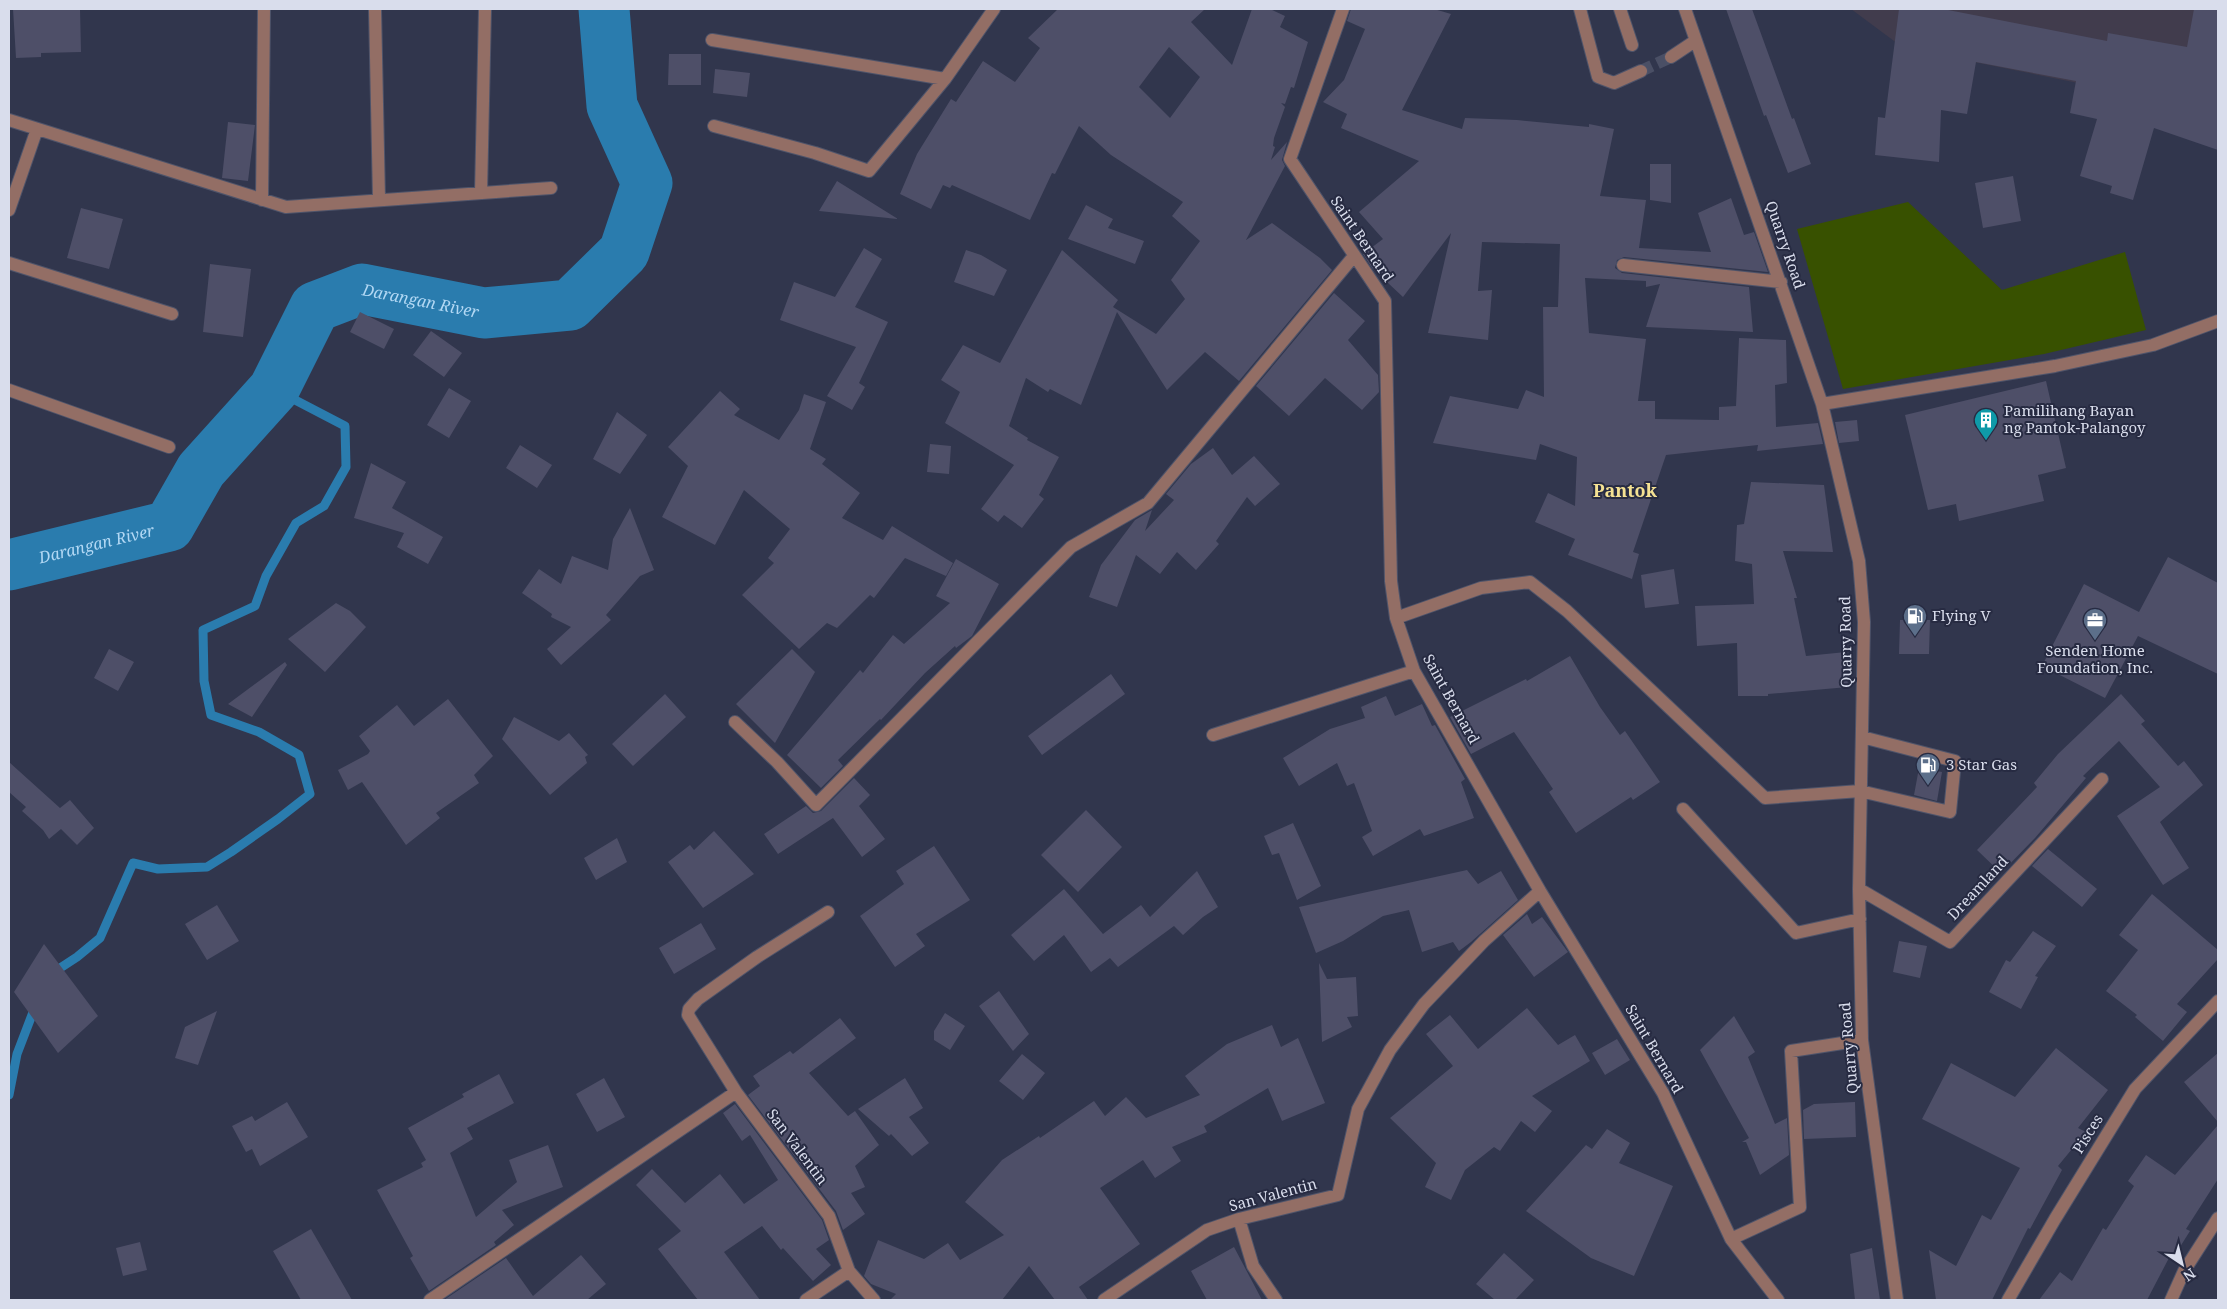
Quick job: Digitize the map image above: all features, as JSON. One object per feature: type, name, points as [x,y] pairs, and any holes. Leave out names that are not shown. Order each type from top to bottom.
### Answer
[{"type":"street","points":[[262,200],[264,9]]},
{"type":"street","points":[[374,9],[379,200]]},
{"type":"street","points":[[481,193],[485,9]]},
{"type":"street","points":[[714,126],[815,153],[870,171],[945,79],[994,9]]},
{"type":"street","name":"Saint Bernard","points":[[1343,9],[1290,159],[1385,301],[1392,581],[1396,618],[1414,671],[1540,891],[1663,1093],[1731,1239],[1778,1300]]},
{"type":"street","points":[[1580,9],[1598,77],[1614,83],[1641,71]]},
{"type":"street","points":[[1620,9],[1632,45]]},
{"type":"street","name":"Quarry Road","points":[[1685,9],[1822,404],[1859,561],[1864,622],[1859,890],[1862,1040],[1897,1300]]},
{"type":"street","points":[[712,40],[945,79]]},
{"type":"street","points":[[1671,57],[1695,41]]},
{"type":"street","points":[[9,120],[286,207],[551,188]]},
{"type":"street","points":[[9,210],[37,129]]},
{"type":"street","points":[[735,722],[777,762],[816,805],[1071,547],[1148,503],[1354,256]]},
{"type":"street","points":[[9,263],[172,314]]},
{"type":"street","points":[[1624,265],[1781,282]]},
{"type":"street","points":[[1822,404],[2056,366],[2153,345],[2218,321]]},
{"type":"street","points":[[9,390],[169,447]]},
{"type":"street","points":[[1396,618],[1481,588],[1530,582],[1567,611],[1765,798],[1860,791],[1950,812],[1955,761],[1862,737]]},
{"type":"street","points":[[1212,735],[1414,671]]},
{"type":"street","name":"Dreamland","points":[[1859,890],[1950,942],[2102,780]]},
{"type":"street","points":[[1683,809],[1796,934],[1860,919]]},
{"type":"street","name":"San Valentin","points":[[1104,1300],[1207,1230],[1239,1219],[1338,1195],[1358,1108],[1390,1050],[1431,997],[1484,941],[1540,891]]},
{"type":"street","name":"San Valentin","points":[[828,912],[757,957],[698,999],[689,1009],[688,1015],[736,1092],[829,1216],[849,1271],[874,1300]]},
{"type":"street","name":"Pisces","points":[[2008,1300],[2055,1219],[2135,1089],[2218,1001]]},
{"type":"street","points":[[1731,1239],[1800,1207],[1791,1051],[1862,1040]]},
{"type":"street","points":[[430,1300],[736,1092]]},
{"type":"street","points":[[2171,1300],[2184,1271],[2213,1236],[2218,1218]]},
{"type":"street","points":[[1239,1219],[1253,1266],[1276,1300]]},
{"type":"street","points":[[806,1300],[849,1271]]},
{"type":"shaded area","points":[[1851,9],[2218,9],[2218,111],[1909,49],[1894,41]]},
{"type":"green space","points":[[1908,202],[2002,290],[2125,252],[2146,330],[2044,354],[1843,389],[1797,229]]},
{"type":"building","points":[[13,9],[80,9],[81,52],[41,53],[41,57],[16,58]]},
{"type":"building","points":[[1058,9],[1205,9],[1191,22],[1232,65],[1252,9],[1270,9],[1285,16],[1280,27],[1308,42],[1294,88],[1291,87],[1285,104],[1281,103],[1285,107],[1274,138],[1273,146],[1275,147],[1271,160],[1287,142],[1282,160],[1285,166],[1246,240],[1272,223],[1320,258],[1332,270],[1239,381],[1205,352],[1167,390],[1117,312],[1081,405],[1050,389],[1048,392],[1026,378],[1009,426],[1028,438],[1027,440],[1059,457],[1039,495],[1044,499],[1022,528],[1004,515],[998,522],[981,509],[1014,465],[945,423],[960,392],[941,380],[963,345],[1000,363],[1062,250],[1118,300],[1113,307],[1156,334],[1185,299],[1171,280],[1200,241],[1172,216],[1183,202],[1111,155],[1079,126],[1055,174],[1052,173],[1030,220],[952,185],[950,188],[943,185],[931,209],[900,194],[917,154],[951,99],[956,102],[983,61],[1015,82],[1040,48],[1028,38]],"holes":[[[1169,47],[1200,77],[1170,118],[1139,87]]]},
{"type":"building","points":[[1351,9],[1434,9],[1451,14],[1402,110],[1462,129],[1465,118],[1517,120],[1589,127],[1589,124],[1614,129],[1600,196],[1646,200],[1639,248],[1711,252],[1698,213],[1731,198],[1744,235],[1754,232],[1768,272],[1624,257],[1617,260],[1615,268],[1622,273],[1749,287],[1753,332],[1646,327],[1660,284],[1646,287],[1646,281],[1585,278],[1589,333],[1646,339],[1638,401],[1655,401],[1655,419],[1719,420],[1719,407],[1736,406],[1739,338],[1786,340],[1787,383],[1775,385],[1776,427],[1818,423],[1823,444],[1757,451],[1758,445],[1666,455],[1633,552],[1639,554],[1632,579],[1568,555],[1575,539],[1535,522],[1548,493],[1575,506],[1577,457],[1540,444],[1536,460],[1433,443],[1450,396],[1518,409],[1526,390],[1544,397],[1543,307],[1558,307],[1560,244],[1482,242],[1478,291],[1492,290],[1488,340],[1428,333],[1451,233],[1403,297],[1372,268],[1363,254],[1383,239],[1359,212],[1419,161],[1341,128],[1347,114],[1323,102],[1344,80],[1365,29],[1347,21]]},
{"type":"building","points":[[1726,9],[1752,9],[1792,119],[1794,118],[1811,164],[1788,173],[1766,115],[1764,116]]},
{"type":"building","points":[[1899,9],[1943,9],[2107,41],[2108,33],[2187,47],[2194,9],[2218,9],[2218,150],[2154,128],[2133,200],[2110,193],[2112,186],[2080,176],[2097,119],[2070,113],[2076,81],[1976,62],[1967,114],[1941,110],[1939,162],[1875,155],[1878,117],[1885,118]]},
{"type":"building","points":[[669,54],[701,54],[701,85],[668,85]]},
{"type":"building","points":[[715,69],[750,73],[747,97],[713,93]]},
{"type":"building","points":[[228,122],[255,125],[248,181],[222,178]]},
{"type":"building","points":[[1650,164],[1671,164],[1671,203],[1650,200]]},
{"type":"building","points":[[2013,176],[2021,221],[1983,228],[1975,183]]},
{"type":"building","points":[[837,181],[898,219],[819,211]]},
{"type":"building","points":[[1086,205],[1113,219],[1108,228],[1144,241],[1135,264],[1068,239]]},
{"type":"building","points":[[81,208],[123,219],[109,269],[67,258]]},
{"type":"building","points":[[864,248],[882,259],[855,307],[888,322],[859,383],[865,387],[852,410],[827,396],[856,347],[780,320],[794,282],[835,297]]},
{"type":"building","points":[[966,250],[981,255],[1007,270],[994,296],[954,282]]},
{"type":"building","points":[[210,264],[251,269],[243,337],[203,332]]},
{"type":"building","points":[[1334,293],[1365,321],[1348,340],[1378,375],[1379,392],[1362,410],[1325,378],[1289,416],[1256,386]]},
{"type":"building","points":[[360,312],[394,329],[384,349],[350,332]]},
{"type":"building","points":[[431,331],[462,353],[444,377],[413,355]]},
{"type":"building","name":"Pamilihang Bayan ng Pantok-Palangoy","points":[[2046,381],[2066,468],[2038,475],[2044,501],[1959,521],[1956,504],[1928,510],[1905,415]]},
{"type":"building","points":[[449,388],[471,401],[449,438],[427,425]]},
{"type":"building","points":[[720,391],[740,409],[734,415],[779,440],[799,410],[804,394],[826,402],[810,449],[826,459],[822,464],[860,493],[842,518],[883,540],[892,526],[953,563],[946,576],[905,558],[874,598],[870,595],[837,628],[827,623],[799,649],[742,595],[774,563],[768,558],[790,529],[744,490],[715,545],[662,517],[688,466],[668,447]]},
{"type":"building","points":[[617,412],[647,435],[620,474],[593,459]]},
{"type":"building","points":[[1857,420],[1859,441],[1839,443],[1835,422]]},
{"type":"building","points":[[930,444],[951,446],[949,474],[927,472]]},
{"type":"building","points":[[520,445],[552,465],[537,488],[506,468]]},
{"type":"building","points":[[1213,448],[1232,475],[1254,456],[1280,484],[1255,506],[1247,497],[1216,541],[1219,544],[1196,570],[1177,552],[1160,574],[1136,555],[1117,607],[1089,597],[1101,565],[1135,520],[1152,510],[1145,531],[1174,500],[1166,494],[1191,464]]},
{"type":"building","points":[[371,463],[406,482],[392,508],[443,537],[428,564],[397,547],[404,533],[354,518]]},
{"type":"building","points":[[1751,482],[1824,485],[1833,552],[1783,551],[1797,598],[1794,598],[1806,656],[1846,652],[1848,687],[1768,694],[1768,696],[1738,696],[1737,643],[1697,646],[1695,606],[1754,604],[1752,564],[1735,561],[1737,525],[1744,524]]},
{"type":"building","points":[[630,508],[654,570],[640,576],[606,615],[611,620],[561,665],[547,649],[571,627],[551,617],[552,614],[522,593],[539,569],[561,584],[572,556],[608,570],[613,539]]},
{"type":"building","points":[[2168,557],[2218,583],[2218,674],[2138,636],[2105,698],[2042,666],[2084,584],[2139,612]]},
{"type":"building","points":[[956,559],[999,584],[972,636],[956,648],[955,646],[925,673],[881,720],[838,760],[843,766],[821,788],[787,755],[860,670],[863,673],[893,635],[904,644],[950,603],[936,596]]},
{"type":"building","points":[[1674,569],[1679,604],[1645,608],[1641,575]]},
{"type":"building","points":[[336,603],[350,611],[366,627],[325,672],[288,639]]},
{"type":"building","name":"Flying V","points":[[1900,620],[1930,620],[1929,654],[1899,654]]},
{"type":"building","points":[[109,649],[134,662],[118,691],[94,678]]},
{"type":"building","points":[[792,649],[815,672],[775,743],[736,704]]},
{"type":"building","points":[[1570,656],[1600,707],[1620,735],[1625,731],[1660,782],[1633,800],[1631,797],[1576,833],[1549,792],[1553,789],[1514,732],[1471,754],[1450,717],[1526,679],[1527,681]]},
{"type":"building","points":[[285,662],[287,665],[252,717],[228,704]]},
{"type":"building","points":[[1111,674],[1125,694],[1042,755],[1028,736]]},
{"type":"building","points":[[665,694],[686,717],[633,766],[612,744]]},
{"type":"building","points":[[2121,694],[2145,721],[2141,724],[2178,766],[2184,761],[2203,785],[2160,822],[2189,868],[2163,885],[2117,816],[2160,787],[2119,741],[2083,776],[2086,778],[2035,838],[2001,873],[1977,850],[2037,787],[2034,783],[2058,754]]},
{"type":"building","points":[[1386,696],[1395,716],[1422,704],[1432,726],[1435,725],[1465,779],[1461,782],[1474,818],[1424,836],[1420,829],[1373,856],[1362,837],[1372,831],[1354,783],[1347,786],[1337,763],[1299,786],[1283,758],[1330,729],[1365,718],[1361,707]]},
{"type":"building","points":[[448,699],[493,756],[474,775],[479,783],[436,813],[440,818],[406,845],[362,782],[348,790],[338,770],[368,754],[370,751],[359,736],[397,705],[414,726]]},
{"type":"building","points":[[514,717],[559,741],[569,733],[588,755],[585,757],[587,763],[550,795],[502,739]]},
{"type":"building","points":[[9,762],[60,808],[70,800],[94,828],[77,845],[61,829],[49,839],[43,830],[22,811],[26,807],[9,792]]},
{"type":"building","name":"3 Star Gas","points":[[1919,768],[1942,772],[1937,801],[1914,795]]},
{"type":"building","points":[[854,778],[870,795],[859,806],[885,839],[862,857],[833,818],[778,854],[764,834],[806,806],[813,813],[821,811]]},
{"type":"building","points":[[1086,810],[1122,847],[1078,892],[1041,855]]},
{"type":"building","points":[[1293,823],[1321,886],[1297,900],[1279,853],[1272,855],[1264,836]]},
{"type":"building","points":[[714,831],[754,874],[703,908],[668,862],[690,845],[694,850]]},
{"type":"building","points":[[617,838],[627,862],[596,880],[584,858]]},
{"type":"building","points":[[934,846],[970,900],[916,934],[925,946],[895,967],[860,916],[904,884],[896,871]]},
{"type":"building","points":[[2048,849],[2097,889],[2082,907],[2032,866]]},
{"type":"building","points":[[1467,870],[1478,884],[1501,871],[1518,900],[1459,951],[1453,942],[1422,952],[1409,910],[1383,916],[1343,941],[1316,953],[1299,907]]},
{"type":"building","points":[[1197,871],[1218,907],[1203,917],[1183,935],[1174,926],[1118,967],[1110,958],[1091,972],[1064,935],[1034,961],[1011,935],[1064,889],[1103,934],[1141,905],[1150,917]]},
{"type":"building","points":[[2152,894],[2218,950],[2218,959],[2177,1004],[2187,1012],[2163,1041],[2135,1017],[2137,1015],[2106,991],[2138,950],[2119,935]]},
{"type":"building","points":[[217,905],[239,941],[207,960],[185,924]]},
{"type":"building","points":[[1527,914],[1532,924],[1542,917],[1568,952],[1534,977],[1503,935]]},
{"type":"building","points":[[701,923],[716,949],[674,974],[659,948]]},
{"type":"building","points":[[2033,931],[2056,946],[2035,976],[2038,977],[2021,1009],[1989,992],[2006,960],[2010,962]]},
{"type":"building","points":[[1899,941],[1927,946],[1920,978],[1893,972]]},
{"type":"building","points":[[44,944],[98,1016],[58,1053],[14,992]]},
{"type":"building","points":[[1319,963],[1327,979],[1356,977],[1358,1016],[1347,1017],[1352,1027],[1322,1042]]},
{"type":"building","points":[[999,991],[1029,1034],[1013,1051],[979,1006]]},
{"type":"building","points":[[1527,1008],[1558,1045],[1575,1035],[1590,1061],[1532,1096],[1552,1111],[1535,1132],[1521,1121],[1500,1151],[1494,1147],[1465,1170],[1451,1200],[1425,1187],[1436,1163],[1390,1118],[1453,1066],[1426,1034],[1450,1015],[1478,1049]]},
{"type":"building","points":[[217,1011],[198,1065],[175,1058],[185,1027]]},
{"type":"building","points":[[945,1013],[965,1026],[950,1050],[934,1040],[934,1031]]},
{"type":"building","points":[[1734,1016],[1755,1052],[1748,1057],[1775,1124],[1787,1118],[1789,1155],[1760,1175],[1746,1142],[1742,1142],[1749,1138],[1700,1050]]},
{"type":"building","points":[[840,1018],[856,1038],[809,1073],[848,1116],[855,1111],[879,1145],[855,1166],[865,1187],[851,1193],[865,1214],[843,1230],[836,1211],[748,1095],[760,1086],[753,1076],[790,1051],[793,1054]]},
{"type":"building","points":[[1272,1025],[1281,1047],[1298,1038],[1325,1103],[1282,1121],[1268,1088],[1204,1126],[1207,1132],[1172,1147],[1181,1161],[1155,1178],[1143,1160],[1100,1188],[1140,1244],[1079,1287],[1088,1300],[1055,1300],[1029,1266],[1002,1300],[890,1300],[896,1294],[871,1284],[864,1276],[878,1240],[924,1259],[948,1243],[960,1260],[1004,1235],[965,1202],[1002,1160],[1039,1136],[1040,1138],[1094,1101],[1105,1116],[1126,1097],[1146,1118],[1200,1095],[1185,1076],[1227,1044]]},
{"type":"building","points":[[1617,1039],[1630,1060],[1605,1075],[1592,1053]]},
{"type":"building","points":[[2056,1048],[2108,1090],[2078,1128],[2086,1132],[2058,1166],[2062,1170],[2030,1229],[2028,1228],[1992,1300],[1936,1300],[1929,1250],[1956,1266],[1982,1215],[1991,1220],[2020,1168],[1922,1119],[1951,1063],[2015,1097]]},
{"type":"building","points":[[2218,1053],[2218,1122],[2184,1082]]},
{"type":"building","points":[[1022,1054],[1045,1073],[1023,1100],[999,1081]]},
{"type":"building","points":[[499,1074],[514,1103],[467,1128],[473,1139],[450,1153],[476,1217],[517,1182],[509,1160],[548,1145],[563,1187],[502,1210],[514,1225],[494,1242],[496,1245],[429,1291],[410,1258],[413,1256],[377,1190],[423,1167],[421,1163],[426,1160],[408,1128],[464,1097],[462,1094]]},
{"type":"building","points":[[604,1078],[625,1117],[597,1132],[576,1094]]},
{"type":"building","points":[[905,1078],[923,1108],[909,1117],[929,1143],[912,1156],[891,1134],[889,1136],[858,1109]]},
{"type":"building","points":[[287,1102],[308,1137],[260,1166],[252,1149],[246,1152],[232,1126],[252,1116],[255,1121]]},
{"type":"building","points":[[1855,1102],[1856,1137],[1804,1139],[1803,1110],[1814,1104]]},
{"type":"building","points":[[735,1104],[822,1220],[829,1240],[816,1249],[831,1265],[813,1281],[783,1248],[781,1250],[762,1226],[724,1252],[760,1300],[698,1300],[658,1249],[681,1231],[636,1185],[652,1169],[685,1203],[720,1174],[744,1204],[778,1180],[750,1135],[742,1141],[723,1113]]},
{"type":"building","points":[[2218,1125],[2218,1179],[2186,1229],[2190,1231],[2173,1258],[2170,1256],[2147,1300],[2039,1300],[2060,1272],[2072,1281],[2103,1228],[2106,1230],[2134,1186],[2128,1181],[2146,1155],[2175,1175]]},
{"type":"building","points":[[1607,1129],[1630,1143],[1619,1163],[1673,1186],[1634,1276],[1591,1258],[1526,1211],[1586,1145],[1592,1149]]},
{"type":"building","points":[[311,1229],[352,1300],[301,1300],[273,1251]]},
{"type":"building","points":[[140,1242],[147,1270],[123,1276],[116,1248]]},
{"type":"building","points":[[1234,1247],[1262,1300],[1207,1300],[1191,1271]]},
{"type":"building","points":[[1872,1248],[1880,1300],[1855,1300],[1850,1254]]},
{"type":"building","points":[[1504,1253],[1534,1280],[1515,1300],[1495,1300],[1476,1284]]},
{"type":"building","points":[[581,1255],[606,1284],[587,1300],[444,1300],[506,1258],[533,1296]]},
{"type":"waterway","name":"Darangan River","points":[[9,565],[169,526],[201,470],[274,389],[315,307],[362,289],[484,313],[570,305],[624,252],[647,183],[612,106],[604,9]]},
{"type":"waterway","points":[[51,974],[77,957],[100,938],[133,863],[158,869],[207,867],[278,819],[310,794],[299,755],[259,732],[211,715],[204,681],[203,630],[255,606],[266,576],[296,523],[324,506],[346,467],[345,426],[274,389]]},
{"type":"waterway","points":[[9,1095],[17,1054],[35,1007]]},
{"type":"tunnel","points":[[1641,71],[1671,57]]},
{"type":"place","name":"Pamilihang Bayan ng Pantok-Palangoy","points":[[1986,441]]},
{"type":"place","name":"Flying V","points":[[1915,637]]},
{"type":"place","name":"Senden Home Foundation, Inc.","points":[[2095,641]]},
{"type":"place","name":"3 Star Gas","points":[[1928,786]]},
{"type":"district","name":"Pantok","points":[[1625,491]]}]
